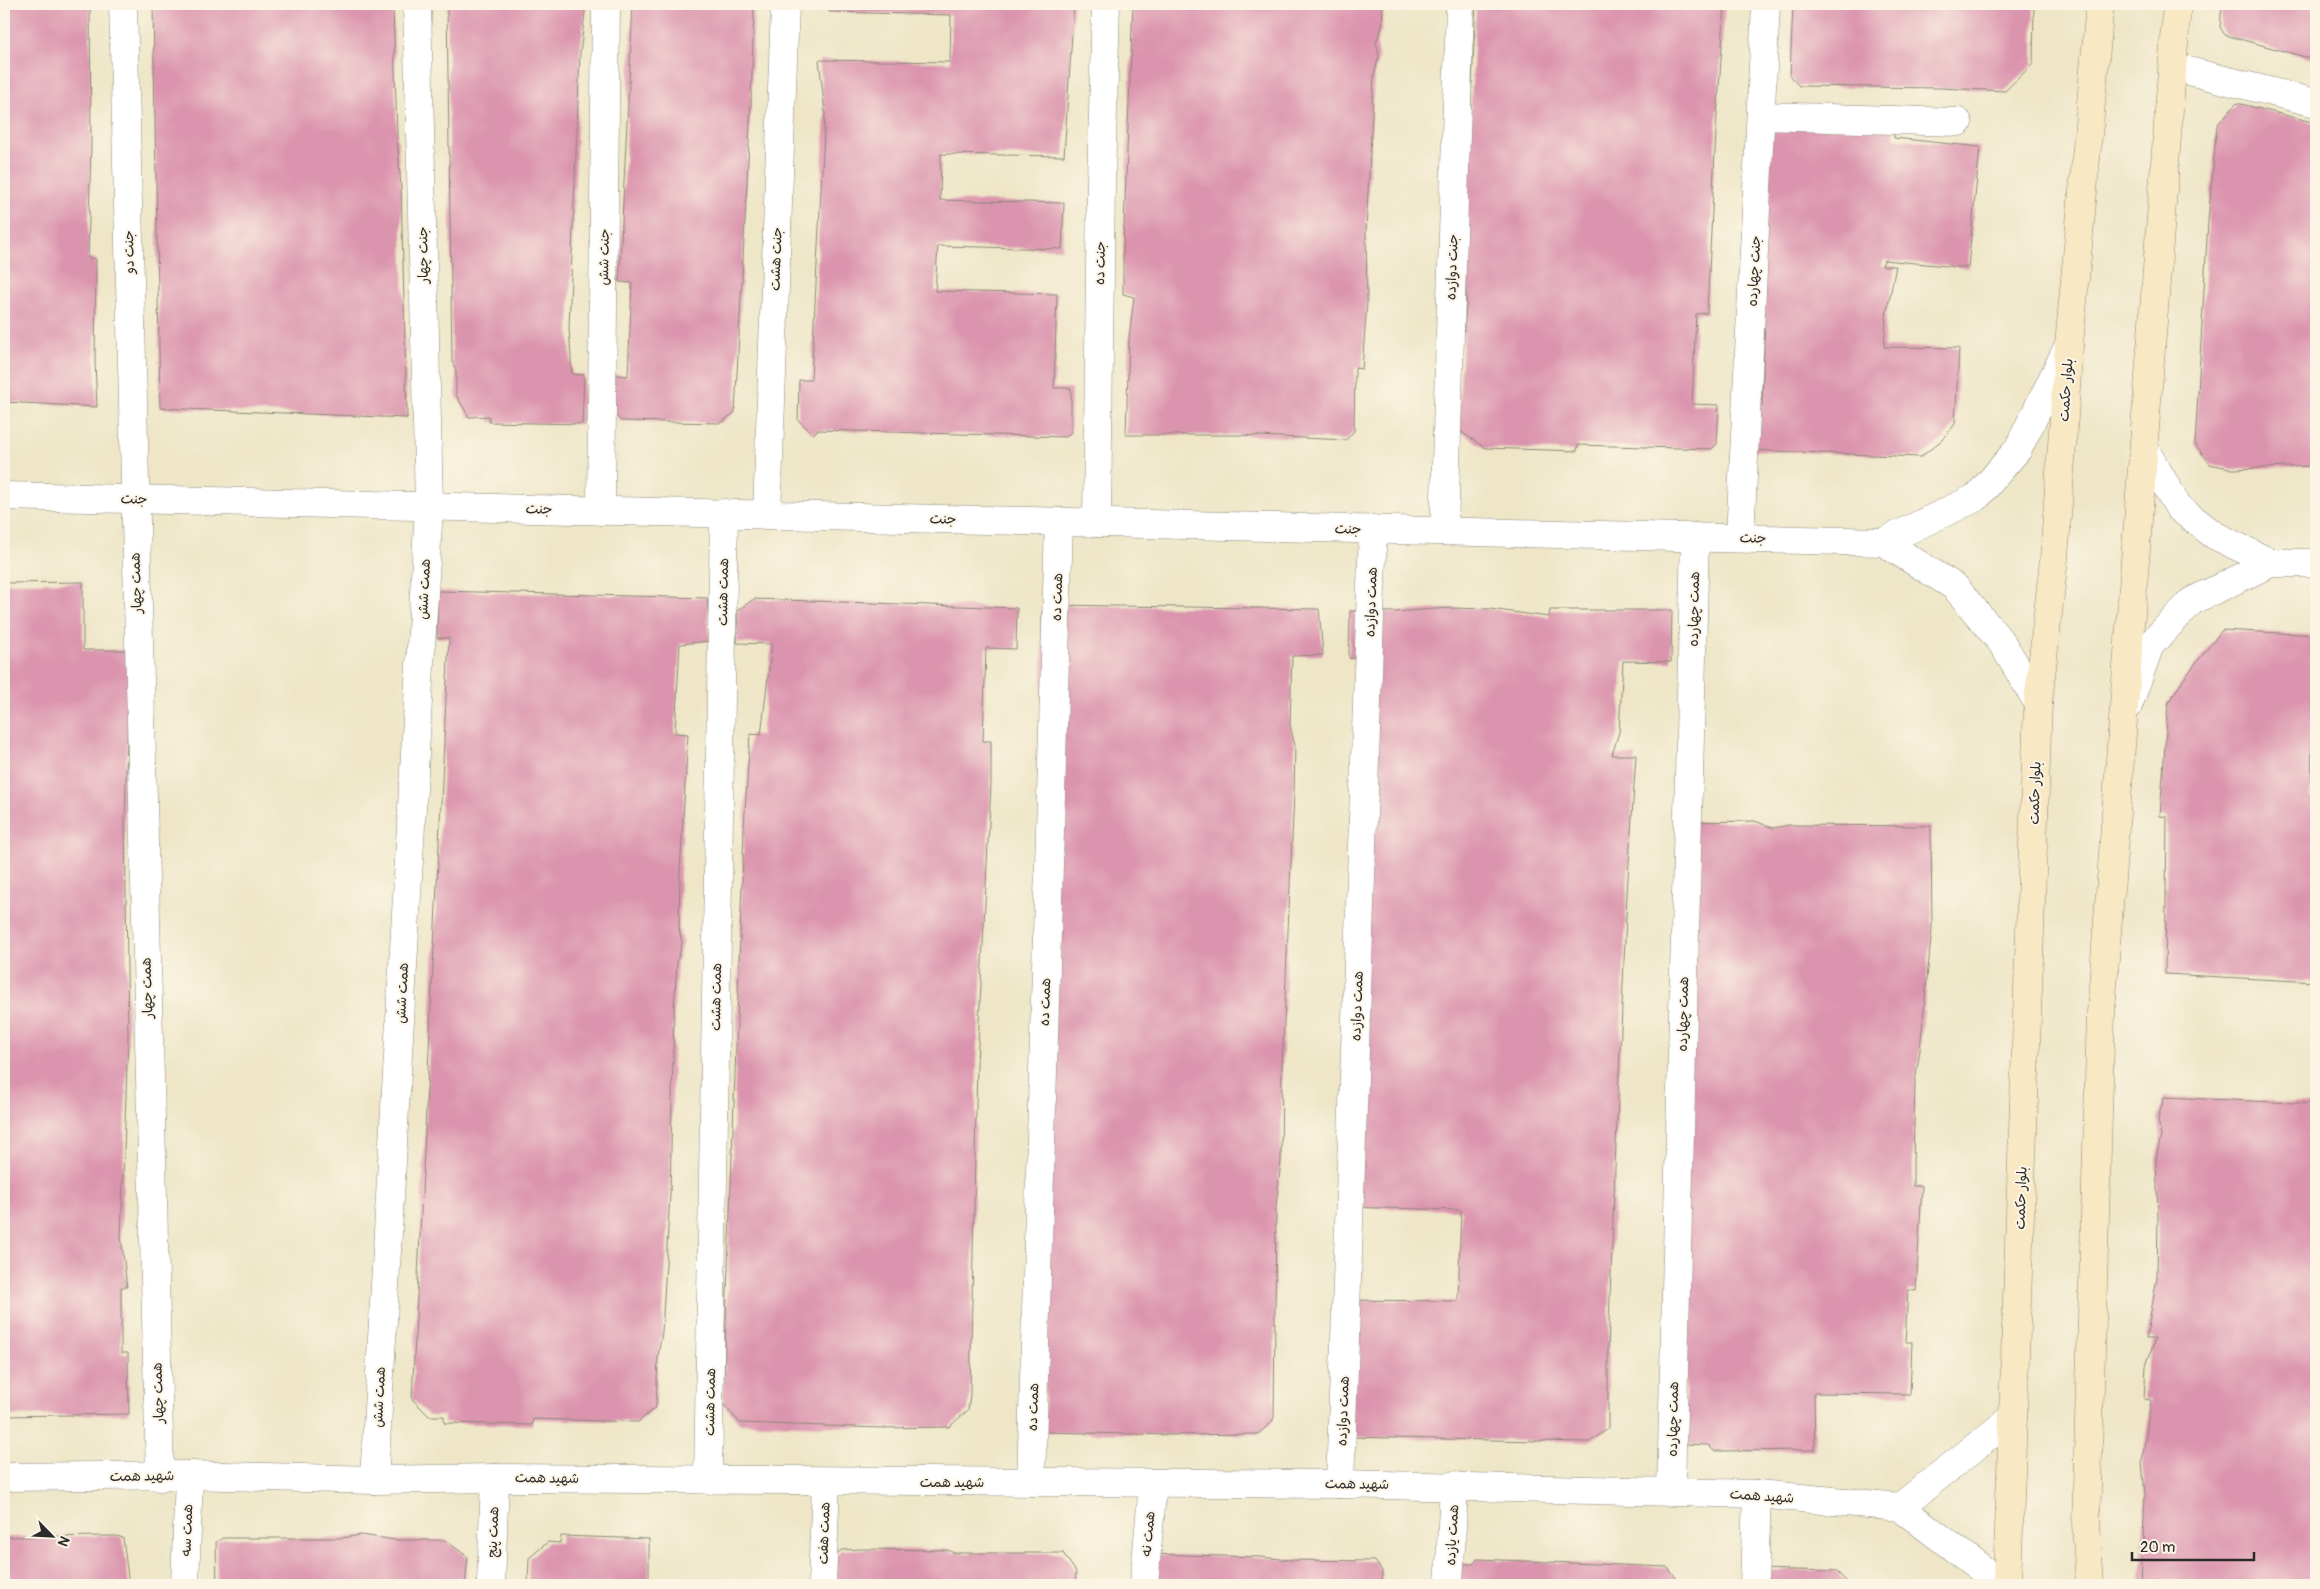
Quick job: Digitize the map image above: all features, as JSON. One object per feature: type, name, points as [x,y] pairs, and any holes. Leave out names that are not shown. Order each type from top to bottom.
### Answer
[{"type":"street","name":"جنت دو","points":[[123,4],[134,500]]},
{"type":"street","name":"جنت چهار","points":[[417,4],[429,506]]},
{"type":"street","name":"جنت شش","points":[[601,511],[606,4]]},
{"type":"street","name":"جنت هشت","points":[[767,515],[785,4]]},
{"type":"street","name":"جنت ده","points":[[1097,523],[1101,181],[1106,4]]},
{"type":"street","name":"جنت دوازده","points":[[1444,531],[1460,4]]},
{"type":"street","name":"جنت چهارده","points":[[1740,538],[1766,4]]},
{"type":"street","name":"بلوار حکمت","points":[[2007,1585],[2038,703],[2054,559],[2068,345],[2100,4]]},
{"type":"street","points":[[2090,1585],[2086,1523],[2101,1012],[2177,4]]},
{"type":"street","points":[[2173,67],[2316,103]]},
{"type":"street","points":[[1761,116],[1958,122]]},
{"type":"street","points":[[1883,542],[1977,497],[2018,449],[2068,345]]},
{"type":"street","points":[[2144,448],[2179,508],[2214,535],[2271,563]]},
{"type":"street","name":"جنت","points":[[4,496],[1883,542]]},
{"type":"street","name":"همت چهار","points":[[134,500],[160,1477]]},
{"type":"street","name":"همت شش","points":[[374,1480],[429,506]]},
{"type":"street","name":"همت هشت","points":[[708,1480],[724,514]]},
{"type":"street","name":"همت ده","points":[[1031,1482],[1059,522]]},
{"type":"street","name":"همت دوازده","points":[[1340,1484],[1373,529]]},
{"type":"street","name":"همت چهارده","points":[[1671,1490],[1696,537]]},
{"type":"street","points":[[1883,542],[1955,587],[2002,643],[2038,703]]},
{"type":"street","points":[[2124,717],[2150,645],[2192,601],[2271,563],[2316,563]]},
{"type":"street","points":[[2002,1585],[1900,1508],[2013,1417]]},
{"type":"street","name":"شهید همت","points":[[4,1477],[160,1477],[189,1475],[374,1480],[495,1478],[1454,1485],[1758,1494],[1900,1508]]},
{"type":"street","name":"همت سه","points":[[185,1585],[189,1475]]},
{"type":"street","name":"همت پنج","points":[[491,1585],[495,1478]]},
{"type":"street","name":"همت هفت","points":[[822,1585],[826,1481]]},
{"type":"street","name":"همت نه","points":[[1144,1585],[1153,1483]]},
{"type":"street","name":"همت یازده","points":[[1449,1585],[1454,1485]]},
{"type":"street","points":[[1754,1585],[1758,1494]]},
{"type":"building","points":[[4,4],[90,4],[91,145],[88,258],[96,259],[95,362],[97,407],[4,402]]},
{"type":"building","points":[[153,4],[393,4],[397,136],[401,188],[407,418],[160,408]]},
{"type":"building","points":[[447,4],[586,4],[580,54],[569,328],[572,374],[584,375],[582,424],[489,422],[489,416],[469,417],[456,395],[456,371],[452,360]]},
{"type":"building","points":[[633,4],[754,4],[751,105],[735,412],[721,423],[621,421],[609,408],[609,374],[628,376],[632,283],[619,282]]},
{"type":"building","points":[[829,4],[1074,4],[1064,156],[941,154],[940,200],[1064,203],[1062,249],[938,246],[935,291],[1057,294],[1054,388],[1071,388],[1071,432],[1066,437],[818,430],[813,434],[798,420],[799,380],[811,380],[825,112],[819,60],[950,62],[951,15],[829,12]]},
{"type":"building","points":[[1133,4],[1383,4],[1382,28],[1376,42],[1379,56],[1374,75],[1366,231],[1367,302],[1362,369],[1355,368],[1354,431],[1346,440],[1238,435],[1126,435],[1129,339],[1134,297],[1123,294],[1123,250]]},
{"type":"building","points":[[1476,4],[1725,4],[1716,130],[1707,313],[1696,314],[1692,404],[1719,405],[1717,444],[1712,449],[1578,445],[1577,451],[1485,448],[1457,429],[1466,304],[1465,220]]},
{"type":"building","points":[[1793,4],[2034,4],[2033,64],[2005,91],[1799,86],[1790,76]]},
{"type":"building","points":[[2222,4],[2316,4],[2316,60],[2225,35],[2220,27]]},
{"type":"building","points":[[2237,103],[2316,123],[2316,466],[2233,469],[2210,464],[2195,444],[2208,221],[2217,125]]},
{"type":"building","points":[[1773,126],[1894,129],[1894,138],[1980,147],[1968,268],[1884,260],[1882,266],[1896,266],[1886,316],[1884,347],[1959,348],[1955,424],[1943,439],[1921,457],[1748,450],[1743,405],[1762,406],[1765,312],[1756,311]]},
{"type":"building","points":[[83,582],[83,650],[129,650],[125,822],[128,1037],[121,1236],[127,1287],[121,1287],[121,1353],[128,1353],[129,1414],[4,1416],[4,583]]},
{"type":"building","points":[[438,591],[707,598],[710,641],[680,644],[675,733],[688,734],[680,872],[679,929],[682,943],[677,962],[674,1009],[670,1194],[656,1407],[638,1422],[533,1419],[532,1425],[444,1423],[444,1416],[429,1416],[412,1399],[449,638],[437,638]]},
{"type":"building","points":[[754,599],[1017,608],[1016,649],[986,648],[983,741],[991,741],[991,784],[977,1063],[970,1395],[968,1410],[949,1427],[882,1428],[740,1423],[723,1404],[744,828],[750,734],[761,735],[772,644],[737,643],[738,610]]},
{"type":"building","points":[[1051,605],[1319,609],[1323,655],[1292,656],[1290,725],[1295,746],[1294,793],[1282,1069],[1281,1161],[1276,1207],[1274,1418],[1258,1434],[1173,1435],[1045,1432],[1042,611]]},
{"type":"building","points":[[1450,608],[1490,609],[1549,617],[1550,610],[1672,610],[1671,662],[1623,661],[1619,732],[1612,755],[1636,755],[1627,893],[1615,1167],[1608,1351],[1608,1429],[1589,1442],[1346,1437],[1338,1300],[1458,1301],[1461,1210],[1342,1207],[1368,658],[1349,658],[1350,611],[1394,612]]},
{"type":"building","points":[[2222,630],[2316,635],[2316,693],[2313,693],[2311,798],[2316,799],[2316,982],[2165,974],[2167,817],[2160,816],[2168,703],[2186,676]]},
{"type":"building","points":[[1755,821],[1773,828],[1789,825],[1931,826],[1932,928],[1915,1082],[1913,1186],[1922,1186],[1916,1291],[1908,1290],[1905,1342],[1912,1342],[1910,1394],[1814,1393],[1815,1450],[1714,1451],[1708,1445],[1685,1444],[1687,822]]},
{"type":"building","points":[[2164,1097],[2316,1104],[2316,1518],[2310,1585],[2141,1585],[2145,1495],[2142,1462],[2151,1400],[2144,1399],[2146,1366],[2155,1339],[2146,1339],[2157,1278],[2158,1216],[2156,1159],[2161,1136],[2158,1119]]},
{"type":"building","points":[[361,1535],[395,1540],[445,1540],[468,1557],[465,1585],[217,1585],[216,1542],[223,1538],[342,1538]]},
{"type":"building","points":[[117,1536],[123,1538],[129,1585],[4,1585],[4,1537]]},
{"type":"building","points":[[561,1536],[649,1539],[649,1585],[528,1585],[529,1558],[548,1542],[560,1543]]},
{"type":"building","points":[[841,1550],[948,1550],[954,1553],[1063,1553],[1076,1572],[1075,1585],[831,1585],[832,1561]]},
{"type":"building","points":[[1148,1554],[1261,1557],[1291,1560],[1375,1561],[1382,1571],[1382,1585],[1138,1585]]},
{"type":"building","points":[[1477,1559],[1667,1567],[1682,1585],[1442,1585],[1460,1564],[1474,1564]]},
{"type":"building","points":[[1754,1569],[1836,1571],[1850,1585],[1743,1585]]}]
